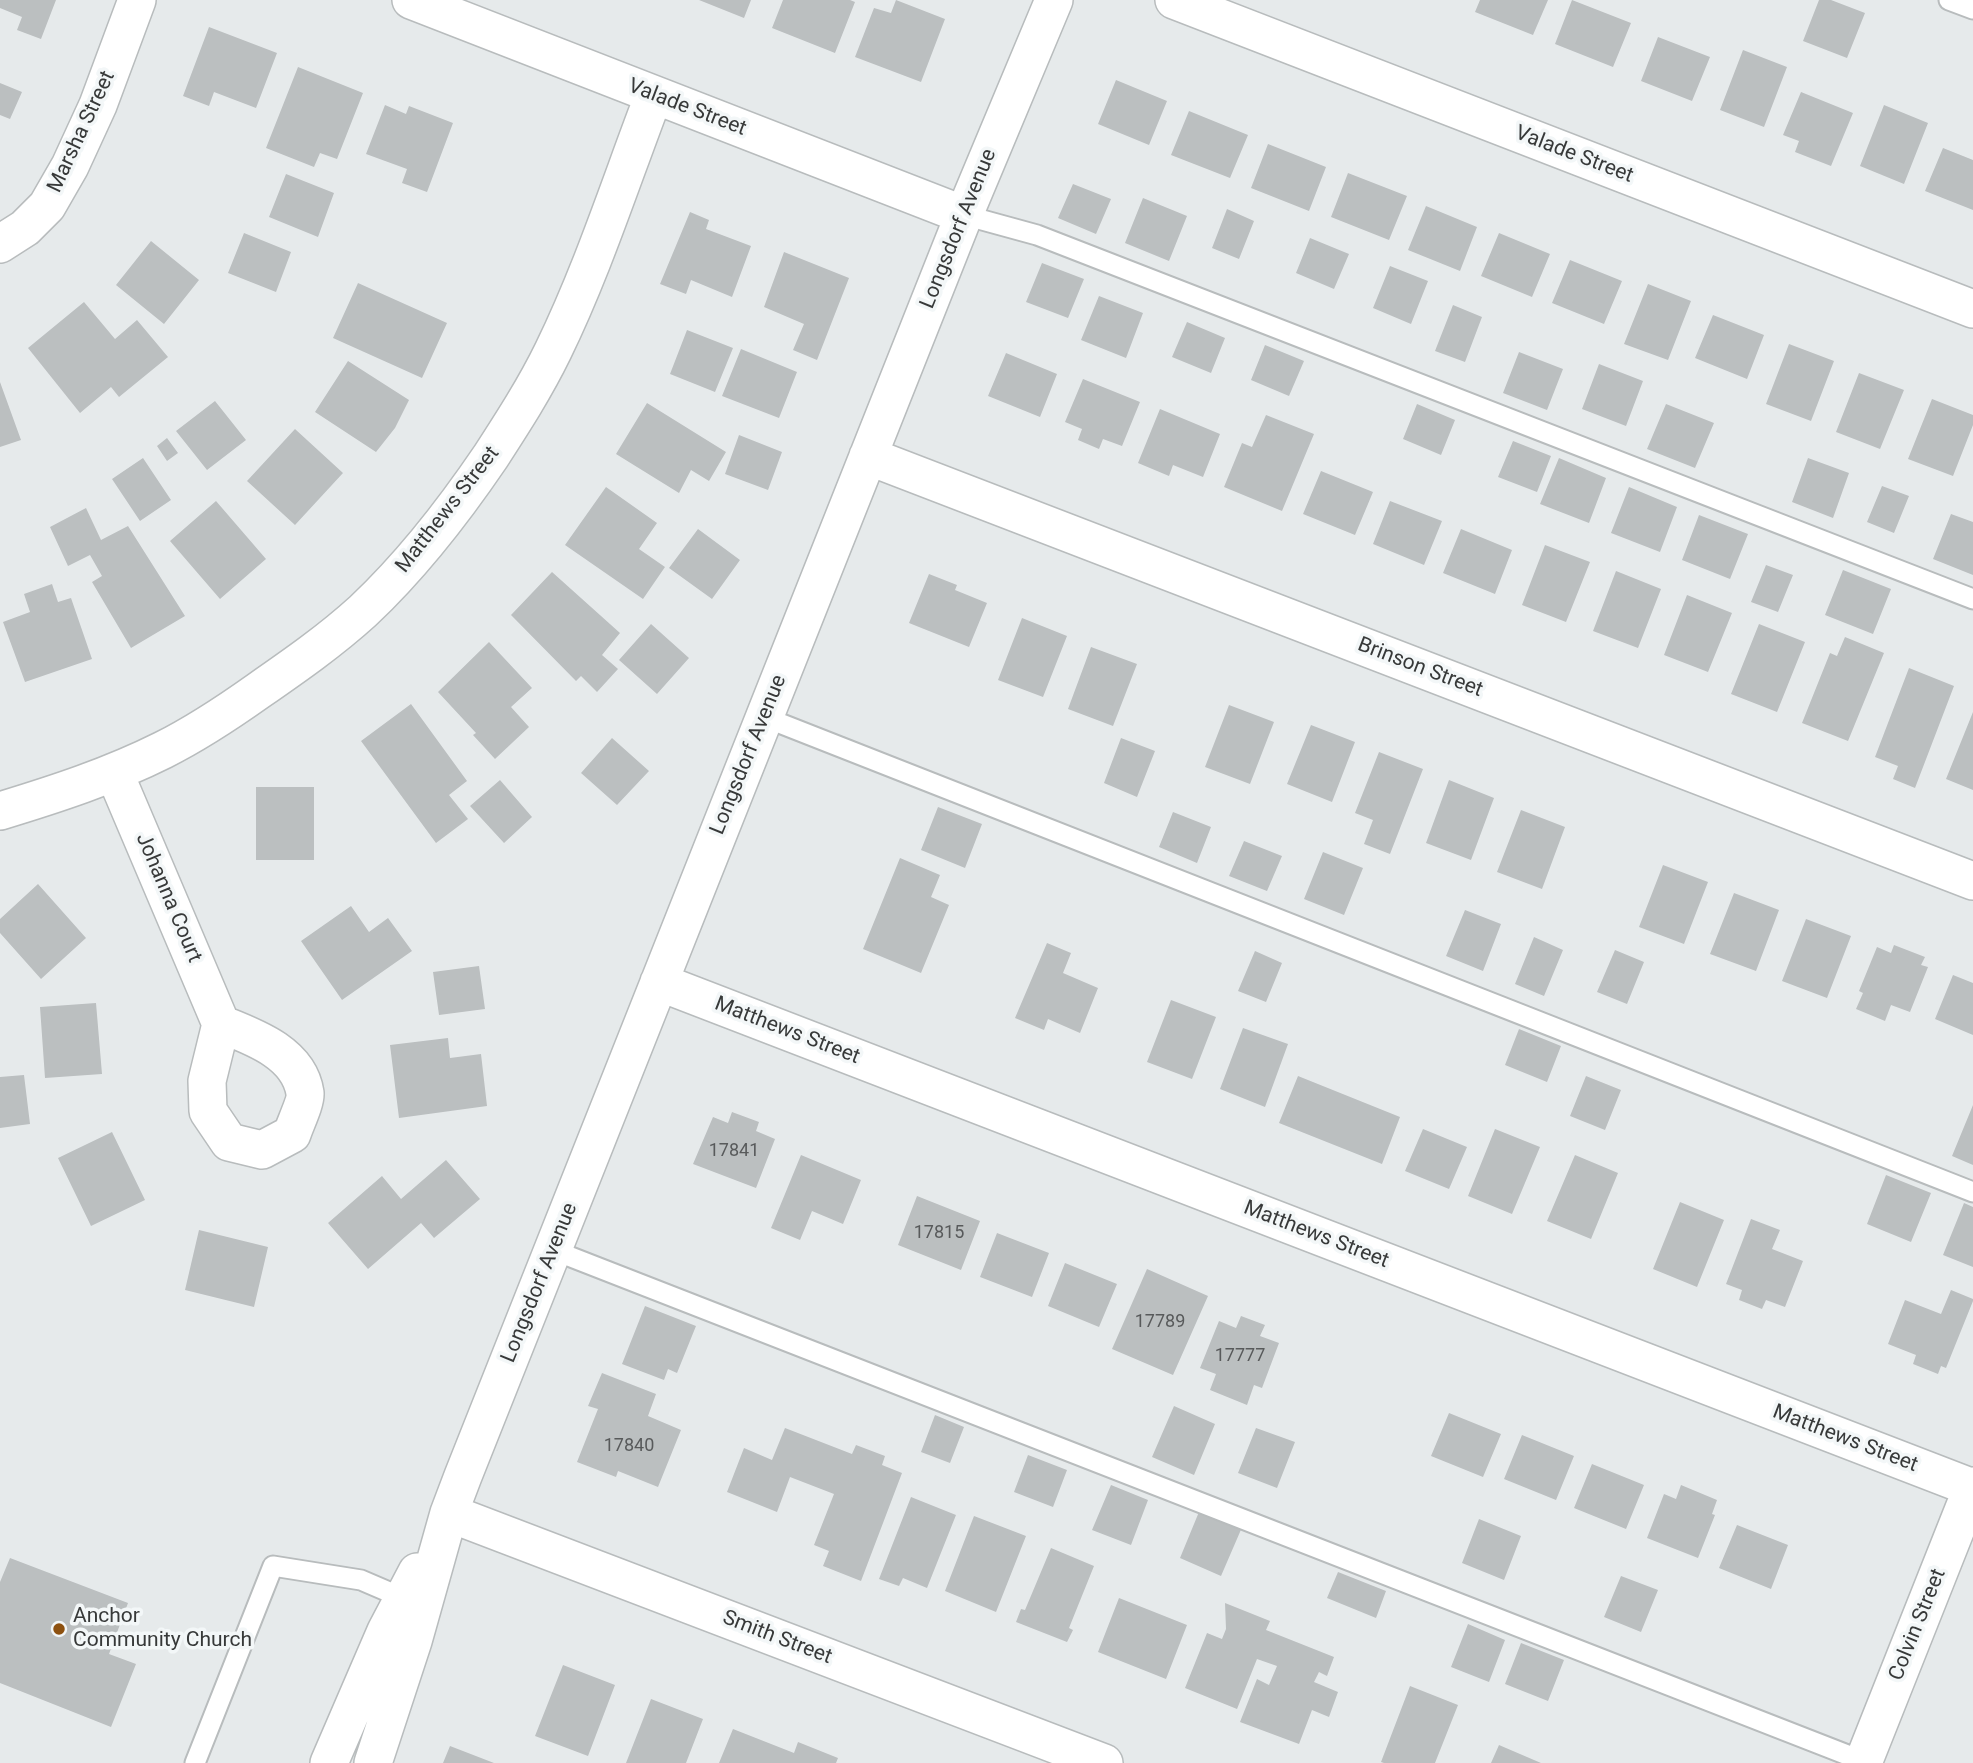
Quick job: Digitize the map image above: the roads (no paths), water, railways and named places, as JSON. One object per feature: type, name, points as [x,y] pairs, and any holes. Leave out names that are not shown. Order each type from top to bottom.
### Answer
[{"type":"street","name":"Marsha Street","points":[[0,244],[24,228],[47,206],[70,166],[98,105],[137,0]]},
{"type":"street","name":"Valade Street","points":[[411,0],[964,215]]},
{"type":"street","name":"Longsdorf Avenue","points":[[373,1763],[413,1641],[449,1513],[964,215],[1055,0]]},
{"type":"street","name":"Valade Street","points":[[1174,0],[1973,309]]},
{"type":"street","name":"Matthews Street","points":[[0,811],[114,772],[211,723],[307,657],[362,611],[408,566],[451,514],[516,418],[552,352],[588,269],[654,95]]},
{"type":"street","name":"Brinson Street","points":[[868,456],[1973,881]]},
{"type":"street","name":"Johanna Court","points":[[114,772],[221,1024]]},
{"type":"street","name":"Matthews Street","points":[[659,982],[1973,1488]]},
{"type":"street","name":"Colvin Street","points":[[1863,1762],[1973,1488]]},
{"type":"street","name":"Longsdorf Avenue","points":[[330,1763],[386,1631],[449,1513]]},
{"type":"street","name":"Smith Street","points":[[449,1513],[1104,1763]]},
{"type":"lane","points":[[1949,0],[1973,9]]},
{"type":"lane","points":[[964,215],[1037,235],[1973,598]]},
{"type":"lane","points":[[764,717],[1973,1192]]},
{"type":"lane","points":[[553,1250],[1863,1762]]},
{"type":"lane","points":[[195,1763],[273,1566],[361,1580],[403,1598]]},
{"type":"place","name":"Anchor Community Church","points":[[59,1629]]}]
